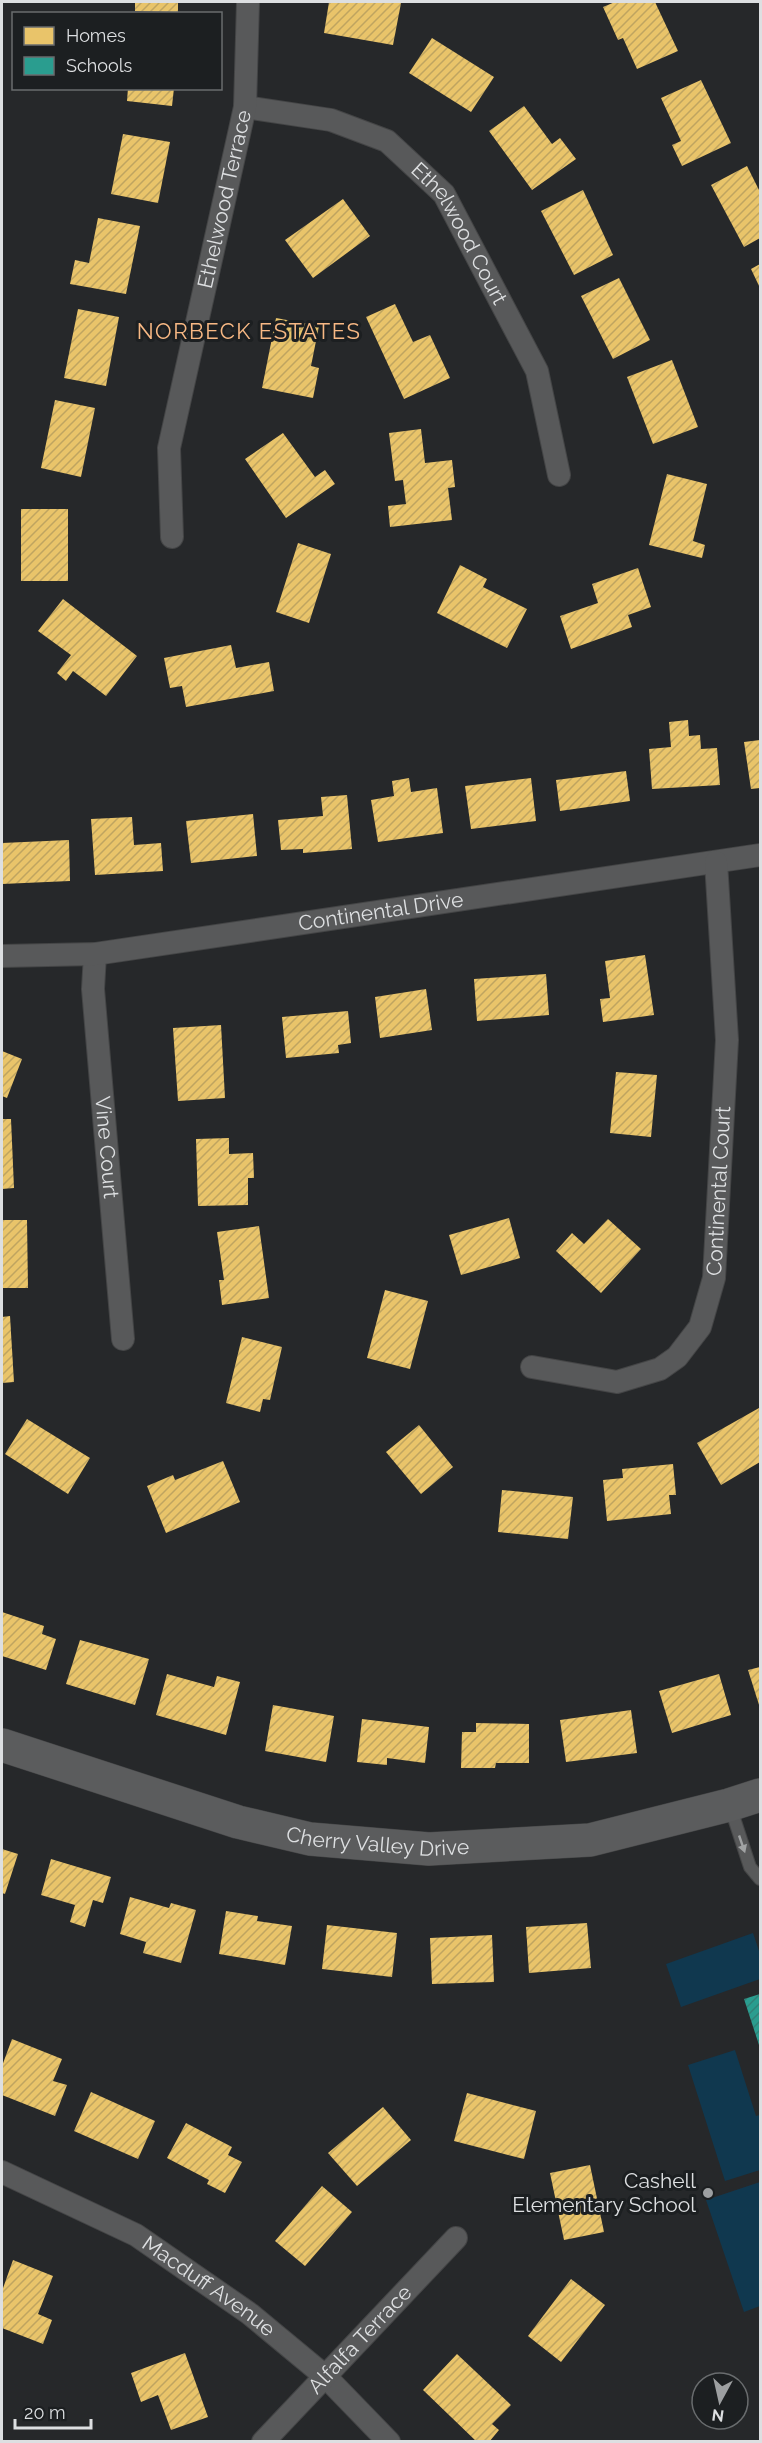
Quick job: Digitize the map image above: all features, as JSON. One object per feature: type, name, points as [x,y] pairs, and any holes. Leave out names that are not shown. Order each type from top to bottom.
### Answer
[{"type":"street","name":"Ethelwood Terrace","points":[[172,537],[169,448],[246,107],[248,2]]},
{"type":"street","name":"Ethelwood Court","points":[[246,107],[331,120],[387,141],[444,194],[537,371],[559,475]]},
{"type":"street","name":"Continental Drive","points":[[2,957],[95,954],[760,855]]},
{"type":"street","name":"Continental Court","points":[[532,1367],[617,1382],[660,1370],[677,1357],[700,1327],[714,1278],[727,1040],[716,862]]},
{"type":"street","name":"Vine Court","points":[[95,954],[93,989],[123,1339]]},
{"type":"street","name":"Cherry Valley Drive","points":[[2,1745],[238,1822],[310,1839],[429,1849],[590,1840],[760,1795]]},
{"type":"street","name":"Macduff Avenue","points":[[2,2172],[136,2235],[250,2314],[326,2377],[389,2442]]},
{"type":"street","name":"Alfalfa Terrace","points":[[263,2442],[456,2238]]},
{"type":"lane","points":[[729,1805],[750,1867],[760,1879]]},
{"type":"shaded area","points":[[753,1933],[760,1954],[760,1979],[681,2007],[666,1964]]},
{"type":"shaded area","points":[[735,2050],[756,2116],[760,2115],[760,2170],[725,2181],[688,2065]]},
{"type":"shaded area","points":[[760,2182],[760,2306],[744,2312],[706,2200]]},
{"type":"building: Homes","points":[[135,2],[178,2],[178,12],[135,11]]},
{"type":"building: Homes","points":[[329,2],[401,3],[393,45],[324,33]]},
{"type":"building: Homes","points":[[615,2],[655,2],[678,51],[637,69],[623,38],[618,40],[603,7]]},
{"type":"building: Homes","points":[[432,38],[494,77],[471,112],[409,73]]},
{"type":"building: Homes","points":[[701,80],[731,143],[682,166],[672,145],[681,141],[661,98]]},
{"type":"building: Homes","points":[[128,90],[174,90],[172,106],[127,101]]},
{"type":"building: Homes","points":[[524,106],[552,144],[560,138],[576,159],[532,190],[489,131]]},
{"type":"building: Homes","points":[[123,134],[170,142],[158,203],[111,194]]},
{"type":"building: Homes","points":[[747,166],[760,192],[760,238],[744,247],[711,185]]},
{"type":"building: Homes","points":[[583,190],[613,255],[574,275],[541,211]]},
{"type":"building: Homes","points":[[343,199],[370,236],[313,278],[285,240]]},
{"type":"building: Homes","points":[[98,218],[140,226],[126,294],[70,284],[75,260],[89,263]]},
{"type":"building: Homes","points":[[760,264],[760,288],[751,269]]},
{"type":"building: Homes","points":[[619,278],[650,340],[613,359],[581,296]]},
{"type":"building: Homes","points":[[395,304],[413,342],[430,335],[450,378],[404,399],[366,317]]},
{"type":"building: Homes","points":[[78,309],[119,317],[106,386],[64,378]]},
{"type":"building: Homes","points":[[276,318],[319,326],[311,366],[319,368],[313,398],[262,388]]},
{"type":"building: Homes","points":[[672,360],[698,427],[653,444],[627,377]]},
{"type":"building: Homes","points":[[55,400],[95,408],[81,477],[41,468]]},
{"type":"building: Homes","points":[[421,429],[425,463],[452,460],[455,487],[448,488],[452,520],[390,527],[388,506],[406,504],[403,480],[395,481],[389,433]]},
{"type":"building: Homes","points":[[283,433],[315,477],[325,470],[335,484],[286,518],[245,459]]},
{"type":"building: Homes","points":[[667,474],[707,484],[693,541],[705,545],[702,558],[649,545]]},
{"type":"building: Homes","points":[[21,509],[68,509],[68,581],[21,581]]},
{"type":"building: Homes","points":[[298,543],[331,554],[309,623],[276,612]]},
{"type":"building: Homes","points":[[460,565],[487,579],[483,587],[527,609],[507,648],[437,613]]},
{"type":"building: Homes","points":[[638,568],[651,607],[628,615],[632,627],[571,649],[560,616],[598,603],[592,584]]},
{"type":"building: Homes","points":[[63,599],[137,656],[106,696],[73,671],[66,681],[57,673],[71,655],[38,631]]},
{"type":"building: Homes","points":[[231,645],[236,668],[269,662],[274,691],[186,707],[182,686],[170,688],[164,658]]},
{"type":"building: Homes","points":[[688,720],[689,736],[700,735],[701,749],[717,748],[720,785],[652,789],[649,749],[671,747],[669,722]]},
{"type":"building: Homes","points":[[760,740],[760,788],[751,789],[744,742]]},
{"type":"building: Homes","points":[[626,771],[630,801],[560,811],[556,780]]},
{"type":"building: Homes","points":[[409,778],[411,792],[437,788],[443,833],[378,842],[371,800],[394,796],[392,781]]},
{"type":"building: Homes","points":[[531,778],[536,821],[471,829],[465,786]]},
{"type":"building: Homes","points":[[347,795],[352,849],[303,853],[303,849],[281,850],[278,820],[323,816],[321,797]]},
{"type":"building: Homes","points":[[253,814],[257,856],[191,863],[186,821]]},
{"type":"building: Homes","points":[[132,817],[134,845],[161,843],[163,871],[95,875],[91,819]]},
{"type":"building: Homes","points":[[69,840],[70,881],[2,884],[2,843]]},
{"type":"building: Homes","points":[[645,955],[654,1015],[603,1022],[600,999],[610,998],[605,961]]},
{"type":"building: Homes","points":[[546,974],[549,1015],[477,1021],[474,979]]},
{"type":"building: Homes","points":[[426,989],[432,1030],[380,1038],[375,997]]},
{"type":"building: Homes","points":[[348,1011],[351,1043],[338,1045],[339,1053],[286,1058],[282,1017]]},
{"type":"building: Homes","points":[[221,1025],[225,1098],[178,1101],[173,1028]]},
{"type":"building: Homes","points":[[2,1051],[22,1059],[7,1098],[2,1096]]},
{"type":"building: Homes","points":[[616,1072],[657,1075],[651,1137],[610,1133]]},
{"type":"building: Homes","points":[[2,1119],[11,1119],[14,1188],[2,1189]]},
{"type":"building: Homes","points":[[229,1138],[229,1154],[253,1153],[254,1178],[248,1178],[248,1205],[198,1206],[196,1139]]},
{"type":"building: Homes","points":[[509,1218],[520,1258],[461,1275],[449,1235]]},
{"type":"building: Homes","points":[[608,1219],[641,1249],[601,1293],[556,1251],[572,1233],[584,1244]]},
{"type":"building: Homes","points":[[2,1220],[27,1220],[28,1288],[2,1288]]},
{"type":"building: Homes","points":[[259,1226],[269,1298],[222,1305],[219,1280],[224,1280],[217,1232]]},
{"type":"building: Homes","points":[[385,1290],[428,1301],[410,1369],[367,1358]]},
{"type":"building: Homes","points":[[10,1316],[14,1382],[2,1383],[2,1317]]},
{"type":"building: Homes","points":[[242,1337],[282,1347],[270,1400],[263,1399],[260,1412],[226,1403]]},
{"type":"building: Homes","points":[[759,1408],[760,1462],[721,1485],[697,1443]]},
{"type":"building: Homes","points":[[27,1419],[90,1458],[68,1494],[5,1454]]},
{"type":"building: Homes","points":[[419,1425],[453,1467],[421,1494],[386,1452]]},
{"type":"building: Homes","points":[[223,1461],[240,1502],[166,1533],[147,1486],[173,1475],[175,1480]]},
{"type":"building: Homes","points":[[673,1464],[676,1495],[669,1495],[671,1514],[607,1521],[603,1480],[623,1478],[622,1469]]},
{"type":"building: Homes","points":[[502,1490],[573,1497],[568,1539],[498,1532]]},
{"type":"building: Homes","points":[[2,1612],[44,1626],[42,1634],[56,1639],[46,1670],[2,1656]]},
{"type":"building: Homes","points":[[80,1640],[149,1659],[135,1705],[66,1684]]},
{"type":"building: Homes","points":[[760,1667],[760,1708],[748,1670]]},
{"type":"building: Homes","points":[[167,1674],[214,1687],[217,1676],[240,1682],[226,1735],[156,1715]]},
{"type":"building: Homes","points":[[719,1674],[731,1715],[672,1733],[659,1691]]},
{"type":"building: Homes","points":[[273,1705],[334,1716],[326,1762],[265,1751]]},
{"type":"building: Homes","points":[[631,1710],[637,1753],[566,1762],[560,1720]]},
{"type":"building: Homes","points":[[362,1719],[429,1727],[425,1763],[387,1758],[387,1765],[357,1762]]},
{"type":"building: Homes","points":[[476,1723],[529,1724],[529,1763],[496,1763],[495,1768],[461,1768],[462,1732],[476,1732]]},
{"type":"building: Homes","points":[[2,1849],[18,1854],[5,1894],[2,1893]]},
{"type":"building: Homes","points":[[51,1859],[111,1877],[103,1903],[93,1900],[85,1927],[70,1922],[75,1905],[41,1895]]},
{"type":"building: Homes","points":[[130,1897],[169,1908],[171,1903],[196,1910],[181,1963],[143,1953],[146,1942],[120,1934]]},
{"type":"building: Homes","points":[[226,1911],[258,1916],[257,1921],[292,1926],[285,1965],[219,1954]]},
{"type":"building: Homes","points":[[587,1923],[591,1968],[529,1973],[526,1927]]},
{"type":"building: Homes","points":[[327,1925],[397,1933],[392,1977],[322,1969]]},
{"type":"building: Homes","points":[[492,1935],[494,1982],[432,1984],[430,1938]]},
{"type":"building: Homes","points":[[12,2039],[62,2059],[53,2081],[67,2085],[55,2116],[2,2095],[2,2066]]},
{"type":"building: Homes","points":[[91,2092],[155,2121],[138,2159],[74,2131]]},
{"type":"building: Homes","points":[[467,2093],[536,2111],[524,2159],[454,2141]]},
{"type":"building: Homes","points":[[383,2107],[411,2140],[357,2186],[328,2153]]},
{"type":"building: Homes","points":[[186,2123],[232,2147],[228,2155],[242,2162],[225,2193],[207,2184],[209,2180],[167,2158]]},
{"type":"building: Homes","points":[[590,2165],[604,2232],[564,2240],[550,2173]]},
{"type":"building: Homes","points":[[322,2186],[352,2212],[305,2266],[275,2241]]},
{"type":"building: Homes","points":[[13,2260],[53,2276],[38,2314],[52,2320],[43,2344],[2,2328],[2,2291]]},
{"type":"building: Homes","points":[[571,2279],[605,2305],[561,2362],[528,2336]]},
{"type":"building: Homes","points":[[185,2353],[208,2417],[171,2430],[158,2395],[141,2402],[131,2373]]},
{"type":"building: Homes","points":[[457,2354],[511,2405],[492,2424],[499,2430],[489,2442],[477,2442],[423,2390]]},
{"type":"building: Schools","points":[[760,1994],[760,2048],[744,1999]]},
{"type":"place","name":"Cashell Elementary School","points":[[708,2193]]},
{"type":"district","name":"NORBECK ESTATES","points":[[249,331]]}]
